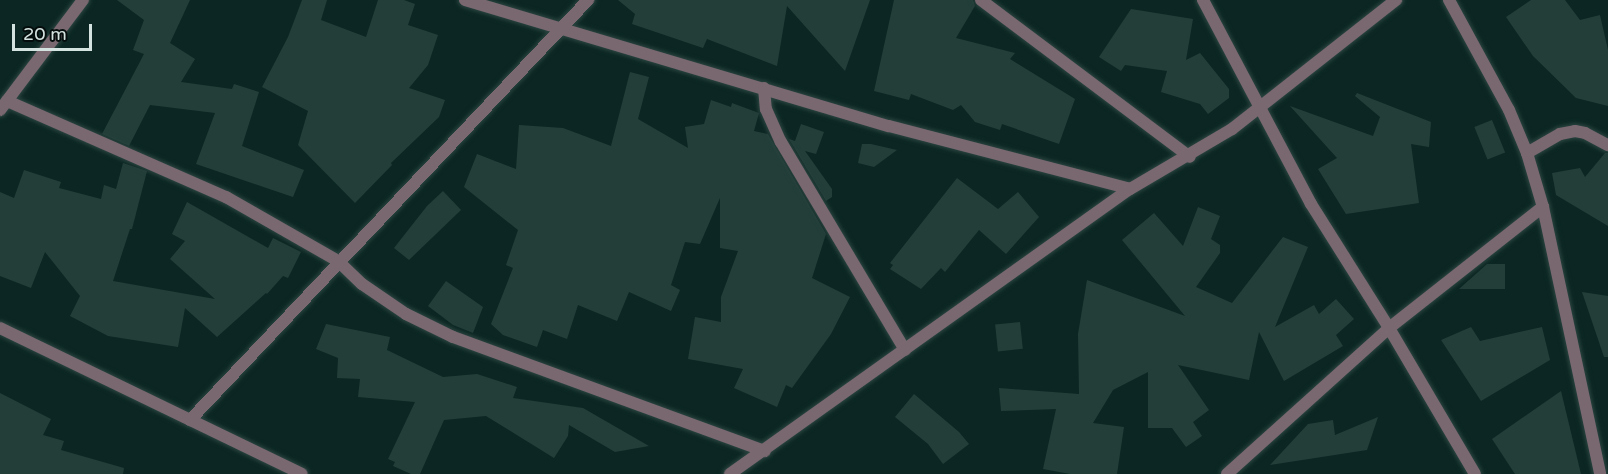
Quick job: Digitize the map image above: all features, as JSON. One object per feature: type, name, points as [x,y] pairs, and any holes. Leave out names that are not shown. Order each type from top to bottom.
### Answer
[{"type":"street","points":[[83,0],[3,106],[226,197],[338,261],[362,285],[406,314],[453,337],[765,452]]},
{"type":"street","points":[[465,0],[889,126],[1130,189]]},
{"type":"street","points":[[190,420],[338,261],[588,0]]},
{"type":"street","points":[[981,0],[1190,157]]},
{"type":"street","points":[[1203,0],[1311,204],[1389,327],[1475,474]]},
{"type":"street","points":[[730,474],[765,452],[1130,189],[1190,157],[1261,108],[1396,0]]},
{"type":"street","points":[[1449,0],[1509,110],[1527,153],[1543,207],[1600,474]]},
{"type":"street","points":[[764,88],[766,108],[781,142],[837,241],[905,350]]},
{"type":"street","points":[[1527,153],[1560,134],[1575,131],[1586,133],[1608,145]]},
{"type":"street","points":[[1227,474],[1389,327],[1543,207]]},
{"type":"street","points":[[0,328],[302,474]]},
{"type":"building","points":[[117,0],[190,0],[170,43],[195,59],[181,82],[232,89],[234,84],[259,92],[242,146],[304,170],[293,197],[196,164],[215,113],[150,105],[129,146],[102,134],[144,54],[133,50],[144,20]]},
{"type":"building","points":[[302,0],[327,0],[321,20],[366,37],[378,0],[404,0],[415,4],[408,25],[438,35],[428,65],[409,88],[445,100],[439,117],[391,163],[392,165],[355,203],[298,145],[308,111],[262,87],[288,37]]},
{"type":"building","points":[[618,0],[870,0],[845,71],[787,6],[777,66],[707,39],[703,48],[632,24],[635,14]]},
{"type":"building","points":[[894,0],[973,0],[975,6],[956,38],[1015,53],[1010,59],[1075,99],[1059,144],[1002,124],[1000,130],[975,122],[961,105],[953,110],[911,94],[909,100],[874,91]]},
{"type":"building","points":[[1531,0],[1565,0],[1580,20],[1600,15],[1608,50],[1608,106],[1576,98],[1533,56],[1506,17]]},
{"type":"building","points":[[1131,9],[1193,19],[1186,60],[1200,53],[1229,89],[1229,98],[1208,114],[1200,104],[1161,92],[1167,71],[1125,65],[1121,71],[1099,57]]},
{"type":"building","points":[[630,72],[649,77],[638,119],[688,148],[685,127],[704,124],[711,100],[731,107],[732,103],[759,113],[754,131],[768,134],[826,234],[812,278],[850,297],[831,334],[792,388],[786,385],[777,407],[734,388],[743,369],[688,359],[695,317],[721,322],[721,297],[738,251],[720,248],[720,198],[700,244],[685,242],[671,285],[680,290],[671,311],[629,292],[617,321],[578,305],[567,339],[543,330],[537,347],[503,335],[491,324],[513,268],[506,265],[518,230],[464,187],[477,154],[516,169],[519,125],[563,128],[611,146]]},
{"type":"building","points":[[1357,93],[1431,122],[1429,147],[1411,144],[1419,203],[1346,214],[1318,169],[1337,158],[1290,106],[1373,136],[1380,117],[1355,96]]},
{"type":"building","points":[[1492,120],[1505,152],[1487,160],[1474,127]]},
{"type":"building","points":[[801,124],[824,132],[816,154],[805,151],[832,189],[832,197],[826,201],[789,139],[795,141]]},
{"type":"building","points":[[862,144],[897,150],[874,167],[858,163]]},
{"type":"building","points":[[1605,153],[1608,153],[1608,226],[1556,195],[1552,173],[1580,168],[1585,177]]},
{"type":"building","points":[[123,163],[147,171],[132,229],[130,229],[113,281],[215,299],[170,259],[185,241],[172,234],[187,202],[268,248],[273,238],[301,252],[288,278],[283,276],[267,294],[217,337],[185,308],[178,347],[108,336],[70,316],[80,296],[45,252],[31,288],[0,276],[0,192],[14,198],[24,170],[61,182],[59,188],[101,199],[104,185],[116,189]]},
{"type":"building","points":[[957,178],[998,209],[1018,192],[1039,217],[1006,254],[979,230],[945,272],[941,268],[921,289],[890,269],[893,265],[890,263]]},
{"type":"building","points":[[443,191],[461,210],[409,260],[394,248],[427,206]]},
{"type":"building","points":[[1198,207],[1220,216],[1211,239],[1220,245],[1220,253],[1196,287],[1232,303],[1283,237],[1308,247],[1275,327],[1314,305],[1319,314],[1336,299],[1354,319],[1336,335],[1343,346],[1284,381],[1259,332],[1249,380],[1178,365],[1209,410],[1193,422],[1202,436],[1186,447],[1172,428],[1148,428],[1148,372],[1113,390],[1093,423],[1124,427],[1117,474],[1070,474],[1043,469],[1056,409],[1001,411],[999,388],[1079,394],[1078,334],[1087,280],[1185,316],[1122,240],[1154,213],[1183,246]]},
{"type":"building","points":[[1487,264],[1505,264],[1505,289],[1459,289]]},
{"type":"building","points":[[446,281],[483,307],[473,333],[453,325],[428,306]]},
{"type":"building","points":[[1582,292],[1608,296],[1608,357],[1604,357]]},
{"type":"building","points":[[1020,322],[1023,349],[998,351],[995,325]]},
{"type":"building","points":[[326,324],[390,337],[387,350],[443,377],[477,374],[517,387],[513,398],[583,408],[649,446],[615,452],[569,425],[568,436],[554,458],[486,416],[444,420],[420,474],[411,474],[393,466],[395,462],[388,459],[415,402],[358,397],[360,379],[337,378],[338,358],[316,349]]},
{"type":"building","points":[[1471,327],[1480,341],[1542,327],[1550,360],[1481,401],[1441,340]]},
{"type":"building","points":[[1561,391],[1581,474],[1515,474],[1492,439]]},
{"type":"building","points":[[0,393],[51,419],[43,435],[64,441],[61,450],[124,468],[123,474],[0,474]]},
{"type":"building","points":[[914,394],[959,432],[969,444],[943,464],[928,444],[895,417]]},
{"type":"building","points":[[1378,417],[1367,450],[1270,465],[1308,424],[1333,420],[1335,435]]}]
